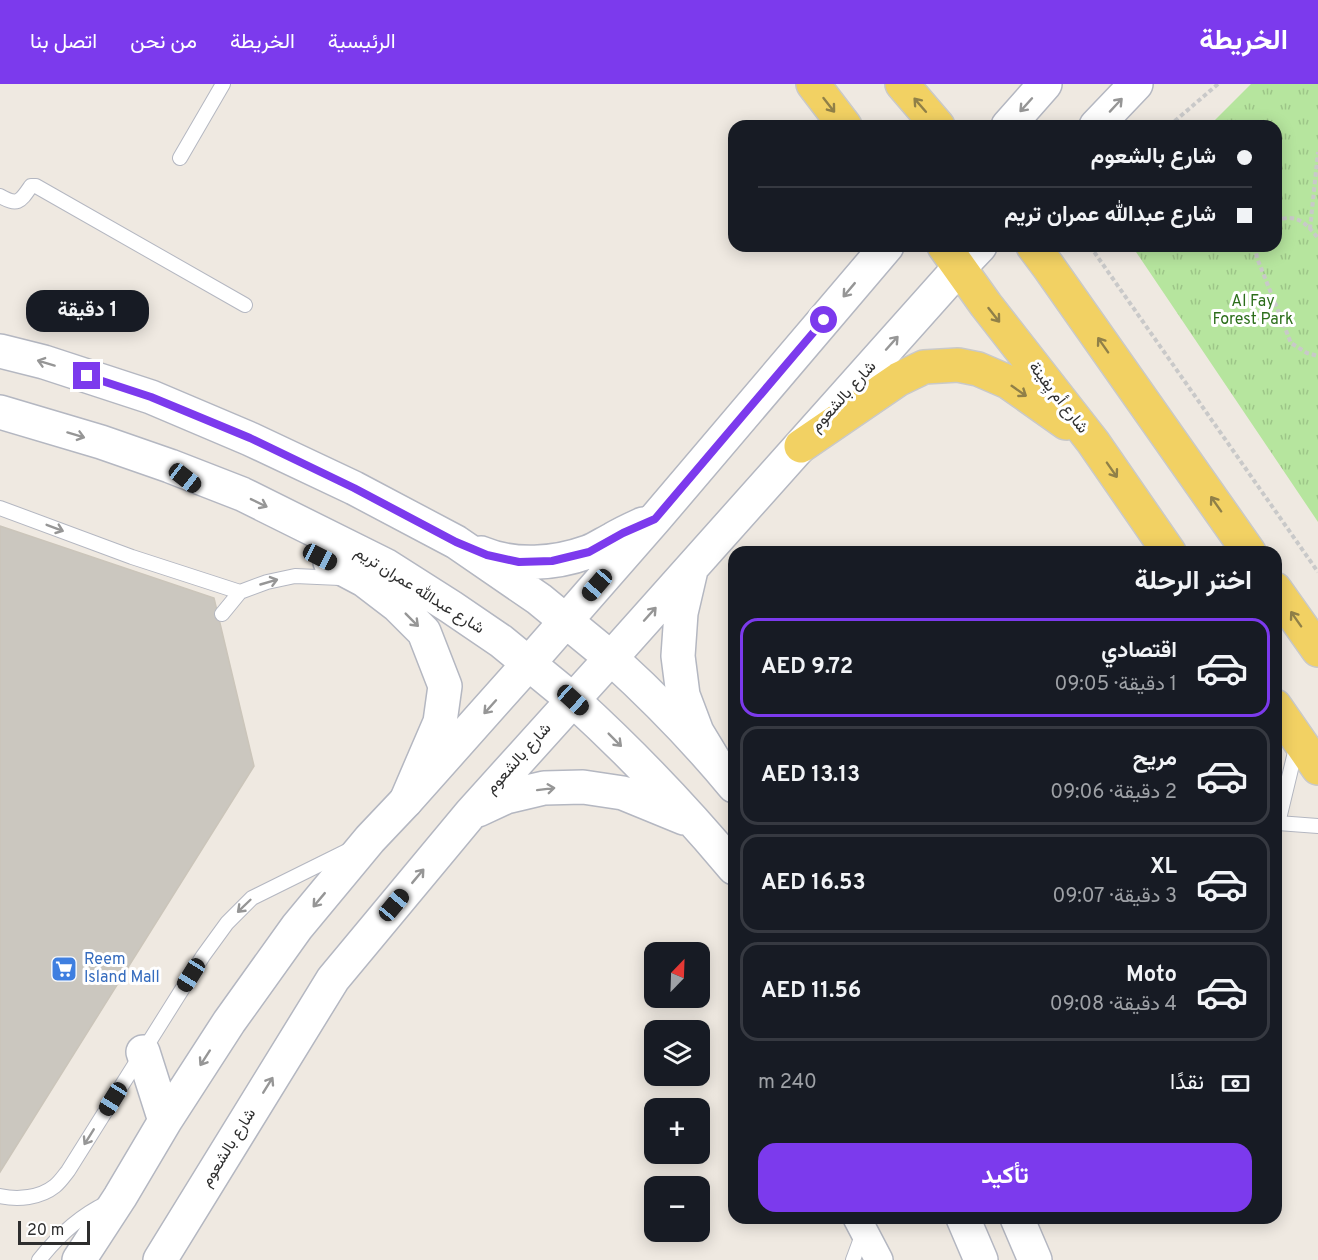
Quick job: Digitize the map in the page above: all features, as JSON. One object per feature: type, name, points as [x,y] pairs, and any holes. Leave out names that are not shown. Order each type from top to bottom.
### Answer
[{"type":"main road","points":[[813,84],[840,120]]},
{"type":"main road","points":[[902,84],[933,120]]},
{"type":"main road","points":[[1013,120],[1045,84]]},
{"type":"main road","points":[[1102,120],[1136,84]]},
{"type":"main road","points":[[78,1260],[229,1022],[297,927],[369,840],[655,519],[882,252]]},
{"type":"main road","points":[[1038,252],[1245,546]]},
{"type":"main road","name":"شارع أم يِفينة","points":[[961,253],[986,305],[1093,442],[1165,546]]},
{"type":"main road","name":"شارع بالشعوم","points":[[160,1260],[333,979],[471,813],[801,446],[961,253]]},
{"type":"main road","points":[[0,351],[44,362],[151,397],[250,438],[354,488],[456,542],[487,555],[519,562],[552,561],[589,552],[655,519]]},
{"type":"main road","points":[[801,446],[899,380],[924,367],[958,365],[978,369],[1008,382],[1093,442]]},
{"type":"main road","name":"شارع عبدالله عمران تريم","points":[[0,412],[101,442],[170,466],[252,499],[385,565],[501,641],[573,700],[622,746],[696,823],[728,861]]},
{"type":"main road","points":[[170,466],[232,514],[364,580],[398,606],[424,632],[445,686],[440,722],[406,801]]},
{"type":"main road","points":[[456,542],[539,599],[611,658],[678,722],[725,776]]},
{"type":"main road","points":[[692,567],[681,613],[678,656],[683,695],[697,732],[725,776]]},
{"type":"main road","points":[[1282,599],[1318,650]]},
{"type":"main road","points":[[1282,716],[1318,768]]},
{"type":"main road","points":[[471,813],[506,797],[544,788],[583,787],[622,793],[696,823]]},
{"type":"main road","points":[[142,1052],[165,1121]]},
{"type":"main road","points":[[966,1224],[981,1260]]},
{"type":"main road","points":[[1020,1224],[1035,1260]]},
{"type":"main road","points":[[170,1260],[181,1226]]},
{"type":"street","points":[[860,1225],[879,1260]]},
{"type":"lane","points":[[180,158],[223,84]]},
{"type":"lane","points":[[0,196],[15,203],[20,202],[31,186],[36,186],[245,305]]},
{"type":"lane","points":[[0,508],[132,557],[240,592]]},
{"type":"lane","points":[[132,557],[146,573]]},
{"type":"lane","points":[[222,614],[240,592],[267,582],[295,576],[364,580],[428,592]]},
{"type":"lane","points":[[1282,801],[1298,739]]},
{"type":"lane","points":[[1282,824],[1318,826]]},
{"type":"lane","points":[[0,1196],[12,1198],[37,1196],[54,1186],[68,1171],[209,948],[227,923],[252,898],[369,840]]},
{"type":"lane","points":[[39,1260],[52,1243],[72,1224],[95,1208],[120,1197]]},
{"type":"lane","points":[[854,1260],[860,1225]]},
{"type":"path","points":[[1176,120],[1218,84]]},
{"type":"path","points":[[1310,229],[1318,152]]},
{"type":"path","points":[[1282,220],[1290,218],[1302,221],[1318,238]]},
{"type":"path","points":[[1094,252],[1318,572]]},
{"type":"path","points":[[1256,252],[1292,343],[1307,353],[1318,356]]},
{"type":"green space","name":"Al Fay Forest Park","points":[[1251,84],[1318,84],[1318,522],[1136,252],[1282,252],[1282,120],[1215,120]]},
{"type":"building","name":"Reem Island Mall","points":[[0,526],[214,598],[254,766],[0,1172]]},
{"type":"place","name":"Reem Island Mall","points":[[64,969]]},
{"type":"route","points":[[87,376],[151,397],[250,438],[354,488],[456,542],[487,555],[519,562],[552,561],[589,552],[655,519],[824,320]]}]
